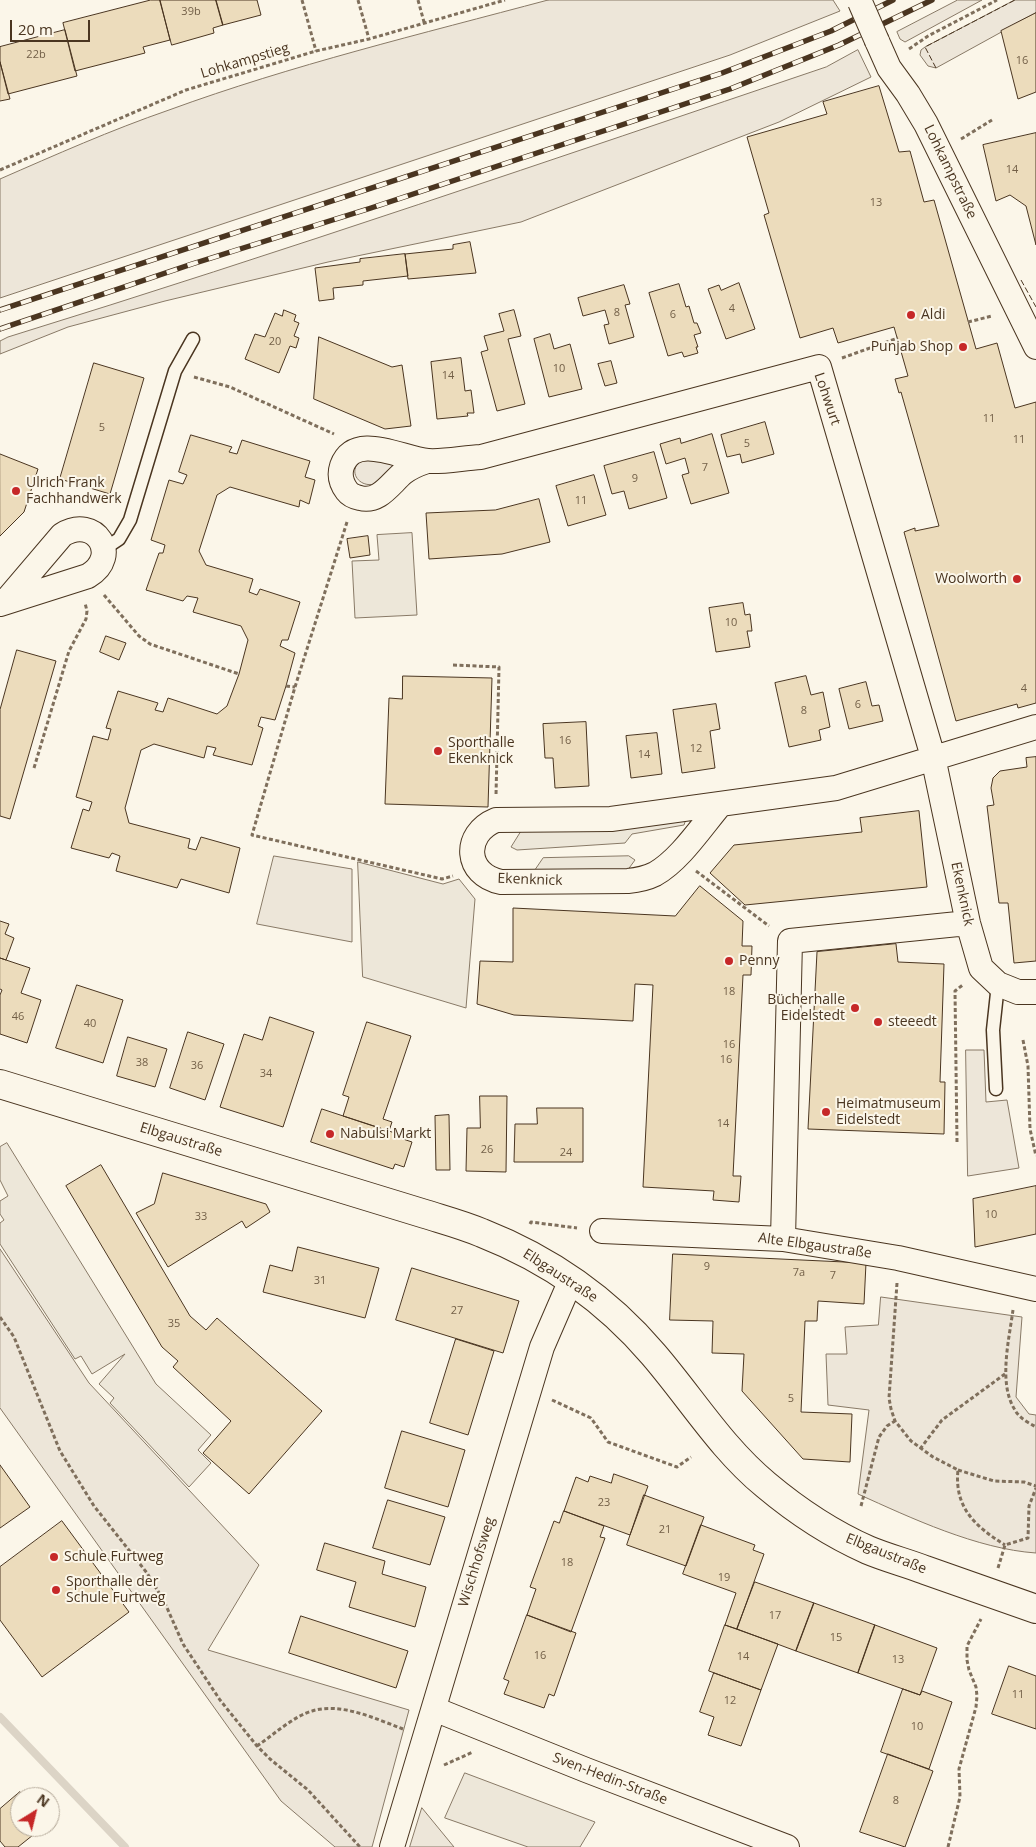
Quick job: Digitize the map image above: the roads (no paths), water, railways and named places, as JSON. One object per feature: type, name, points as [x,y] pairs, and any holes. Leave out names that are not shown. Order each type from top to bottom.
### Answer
[{"type":"main road","name":"Elbgaustraße","points":[[0,1084],[481,1232],[518,1249],[571,1280],[614,1313],[655,1356],[721,1440],[765,1484],[793,1506],[825,1527],[870,1551],[1036,1609]]},
{"type":"street","name":"Lohkampstraße","points":[[859,1],[889,68],[908,94],[926,124],[1036,347]]},
{"type":"street","name":"Lohwurt","points":[[427,461],[410,468],[374,498],[364,499],[355,497],[348,492],[341,482],[341,470],[344,460],[359,448],[369,448],[427,461],[481,457],[819,367],[933,757]]},
{"type":"street","points":[[78,529],[87,530],[97,536],[104,549],[104,557],[95,572],[88,576],[2,603],[62,535],[70,530],[78,529]]},
{"type":"street","points":[[720,805],[836,788],[1036,726]]},
{"type":"street","name":"Ekenknick","points":[[933,757],[968,923],[989,976]]},
{"type":"street","name":"Ekenknick","points":[[720,805],[677,856],[655,874],[628,882],[501,882],[485,877],[477,867],[472,854],[473,843],[479,831],[487,824],[496,820],[611,818],[720,805]]},
{"type":"street","points":[[783,1239],[790,941],[968,923]]},
{"type":"street","points":[[989,976],[1018,992],[1036,992]]},
{"type":"street","name":"Alte Elbgaustraße","points":[[602,1231],[783,1239],[898,1258],[1026,1287]]},
{"type":"street","name":"Wischhofsweg","points":[[392,1847],[542,1347],[571,1280]]},
{"type":"street","name":"Sven-Hedin-Straße","points":[[434,1709],[787,1847]]},
{"type":"lane","points":[[104,549],[119,540],[130,520],[175,371],[193,339]]},
{"type":"lane","points":[[989,976],[996,1089]]},
{"type":"waterway","points":[[0,1717],[125,1847]]},
{"type":"railway","points":[[0,310],[722,73],[831,31],[893,0]]},
{"type":"railway","points":[[0,329],[192,264],[371,208],[730,89],[839,45],[932,0]]},
{"type":"place","name":"Aldi","points":[[911,315]]},
{"type":"place","name":"Punjab Shop","points":[[963,347]]},
{"type":"place","name":"Ulrich Frank Fachhandwerk","points":[[16,491]]},
{"type":"place","name":"Woolworth","points":[[1017,579]]},
{"type":"place","name":"Sporthalle Ekenknick","points":[[438,751]]},
{"type":"place","name":"Penny","points":[[729,961]]},
{"type":"place","name":"Bücherhalle Eidelstedt","points":[[855,1008]]},
{"type":"place","name":"steeedt","points":[[878,1022]]},
{"type":"place","name":"Heimatmuseum Eidelstedt","points":[[826,1112]]},
{"type":"place","name":"Nabulsi Markt","points":[[330,1134]]},
{"type":"place","name":"Schule Furtweg","points":[[54,1557]]},
{"type":"place","name":"Sporthalle der Schule Furtweg","points":[[56,1590]]}]
